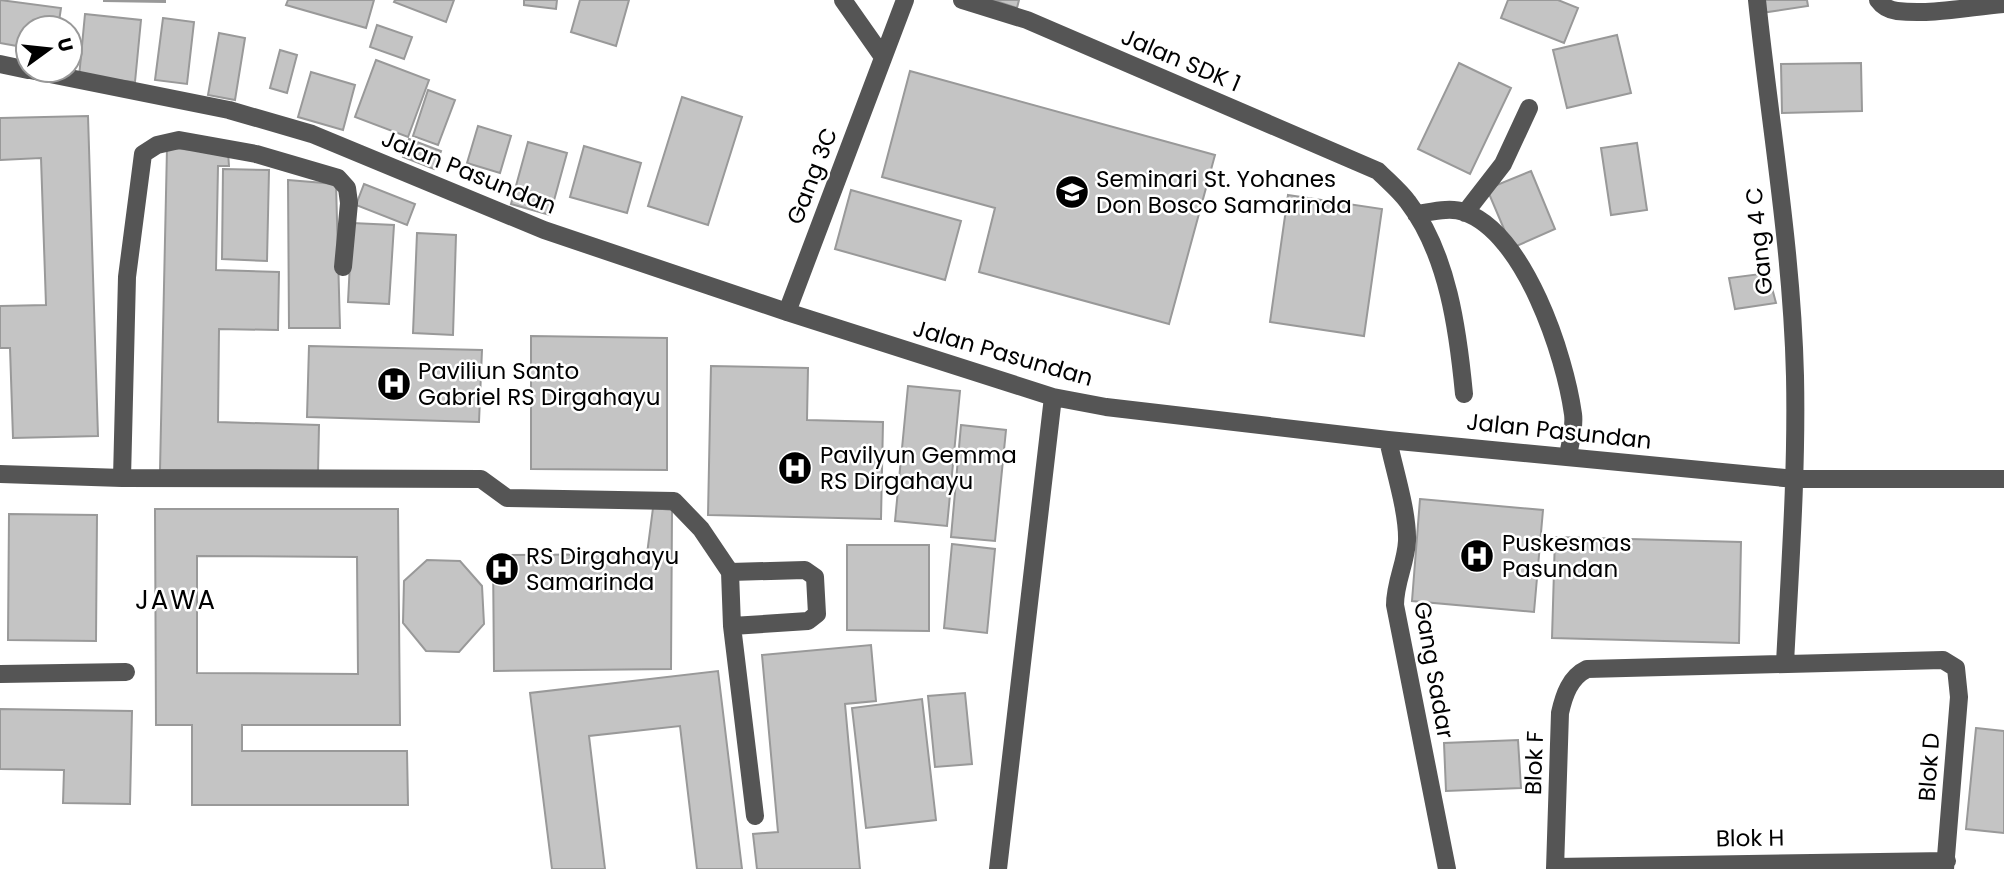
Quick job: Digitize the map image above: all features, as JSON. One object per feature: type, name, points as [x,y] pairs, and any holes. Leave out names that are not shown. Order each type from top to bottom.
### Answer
[{"type":"street","points":[[843,0],[883,57]]},
{"type":"street","points":[[883,57],[905,0]]},
{"type":"street","name":"Jalan SDK 1","points":[[962,0],[1027,20],[1378,171],[1407,200],[1416,214]]},
{"type":"street","name":"Gang 4 C","points":[[1757,0],[1784,232],[1793,346],[1795,478],[1785,663]]},
{"type":"street","points":[[1878,0],[1882,6],[1894,11],[2004,4]]},
{"type":"street","name":"Gang 3C","points":[[787,312],[883,57]]},
{"type":"street","name":"Jalan Pasundan","points":[[84,81],[229,110],[312,134],[544,230],[787,312],[1053,397],[1106,407],[1388,440],[1795,478],[2004,479]]},
{"type":"street","points":[[1465,213],[1503,164],[1529,108]]},
{"type":"street","points":[[122,478],[127,277],[143,154],[157,145],[179,140],[256,155],[338,178],[347,188],[349,204],[343,267]]},
{"type":"street","points":[[1464,394],[1456,324],[1435,251],[1416,214],[1438,211],[1465,213],[1491,229],[1511,253],[1538,295],[1561,354],[1574,417],[1568,456]]},
{"type":"street","points":[[998,869],[1053,397]]},
{"type":"street","name":"Gang Sadar","points":[[1388,440],[1407,544],[1396,585],[1395,605],[1447,869]]},
{"type":"street","points":[[0,474],[122,478],[481,479],[507,498],[674,501],[701,529],[730,572],[732,626],[755,816]]},
{"type":"street","points":[[730,572],[804,570],[815,577],[817,614],[807,621],[732,626]]},
{"type":"street","name":"Blok D","points":[[1785,663],[1943,660],[1956,668],[1959,697],[1946,865]]},
{"type":"street","name":"Blok F","points":[[1555,868],[1560,713],[1564,696],[1580,672],[1587,669],[1785,663]]},
{"type":"street","points":[[0,674],[126,672]]},
{"type":"street","name":"Blok H","points":[[1555,868],[1946,865]]},
{"type":"building","points":[[0,0],[61,8],[60,14],[14,14],[14,46],[0,43]]},
{"type":"building","points":[[165,0],[165,2],[104,1]]},
{"type":"building","points":[[288,0],[374,0],[366,28],[286,5]]},
{"type":"building","points":[[454,0],[446,22],[394,2]]},
{"type":"building","points":[[524,0],[557,0],[556,9],[524,5]]},
{"type":"building","points":[[580,0],[629,0],[616,46],[571,32]]},
{"type":"building","points":[[993,0],[1019,0],[1017,8]]},
{"type":"building","points":[[1508,0],[1558,0],[1578,8],[1564,43],[1501,18]]},
{"type":"building","points":[[1759,0],[1807,0],[1808,6],[1761,13]]},
{"type":"building","points":[[85,14],[141,20],[135,82],[84,77]]},
{"type":"building","points":[[163,18],[194,22],[187,84],[155,80]]},
{"type":"building","points":[[377,25],[412,37],[404,59],[370,47]]},
{"type":"building","points":[[219,33],[245,38],[235,100],[208,95]]},
{"type":"building","points":[[1617,35],[1631,93],[1567,108],[1553,50]]},
{"type":"building","points":[[280,50],[297,55],[287,93],[270,88]]},
{"type":"building","points":[[376,60],[429,80],[408,137],[355,117]]},
{"type":"building","points":[[1459,63],[1511,88],[1470,174],[1418,149]]},
{"type":"building","points":[[1861,63],[1862,111],[1782,113],[1781,64]]},
{"type":"building","name":"Seminari St. Yohanes Don Bosco Samarinda","points":[[910,71],[1215,155],[1169,324],[979,272],[995,208],[882,177]]},
{"type":"building","points":[[311,72],[355,85],[343,130],[298,117]]},
{"type":"building","points":[[428,90],[455,100],[438,145],[413,136]]},
{"type":"building","points":[[682,97],[742,117],[708,225],[648,206]]},
{"type":"building","points":[[88,116],[98,436],[13,438],[10,348],[0,348],[0,306],[46,305],[41,158],[0,160],[0,118]]},
{"type":"building","points":[[478,126],[511,136],[500,173],[467,163]]},
{"type":"building","points":[[409,139],[441,151],[434,169],[403,157]]},
{"type":"building","points":[[528,142],[567,153],[550,215],[511,204]]},
{"type":"building","points":[[1637,143],[1647,210],[1611,215],[1601,148]]},
{"type":"building","points":[[584,146],[641,163],[627,213],[570,197]]},
{"type":"building","points":[[167,148],[228,152],[229,166],[218,166],[216,270],[279,272],[278,330],[219,329],[218,422],[319,425],[318,473],[160,470]]},
{"type":"building","points":[[223,169],[269,170],[267,261],[222,259]]},
{"type":"building","points":[[1531,171],[1555,229],[1512,248],[1487,189]]},
{"type":"building","points":[[288,180],[336,184],[340,328],[289,328]]},
{"type":"building","points":[[364,184],[415,204],[407,225],[356,205]]},
{"type":"building","points":[[851,190],[961,221],[945,280],[835,249]]},
{"type":"building","points":[[1288,195],[1382,209],[1364,336],[1270,322]]},
{"type":"building","points":[[352,223],[394,225],[389,304],[348,302]]},
{"type":"building","points":[[417,233],[456,235],[453,335],[413,333]]},
{"type":"building","points":[[1768,273],[1776,303],[1735,309],[1729,278]]},
{"type":"building","points":[[531,336],[667,338],[667,470],[531,469]]},
{"type":"building","name":"Paviliun Santo Gabriel RS Dirgahayu","points":[[309,346],[482,350],[479,422],[307,417]]},
{"type":"building","name":"Pavilyun Gemma RS Dirgahayu","points":[[711,366],[808,368],[807,420],[883,422],[881,519],[708,515]]},
{"type":"building","points":[[908,386],[960,391],[947,526],[895,521]]},
{"type":"building","points":[[961,425],[1006,430],[995,541],[951,537]]},
{"type":"building","name":"Puskesmas Pasundan","points":[[1420,499],[1543,510],[1534,612],[1412,601]]},
{"type":"building","points":[[653,508],[672,510],[671,669],[494,671],[493,555],[647,554]]},
{"type":"building","points":[[155,509],[398,509],[400,725],[242,725],[242,751],[407,751],[408,805],[192,805],[192,725],[156,725]],"holes":[[[197,556],[357,557],[358,674],[197,673]]]},
{"type":"building","points":[[9,514],[97,515],[96,641],[8,640]]},
{"type":"building","points":[[1555,537],[1741,542],[1739,643],[1552,638]]},
{"type":"building","points":[[952,544],[995,549],[987,633],[944,628]]},
{"type":"building","points":[[847,545],[929,545],[929,631],[847,630]]},
{"type":"building","points":[[427,560],[460,561],[482,586],[484,624],[459,652],[426,651],[403,623],[404,581]]},
{"type":"building","points":[[871,645],[876,701],[845,704],[860,869],[757,869],[753,834],[778,832],[762,655]]},
{"type":"building","points":[[718,671],[742,869],[697,869],[680,726],[589,736],[605,869],[552,869],[530,693]]},
{"type":"building","points":[[965,693],[972,764],[935,767],[928,696]]},
{"type":"building","points":[[922,699],[936,820],[866,828],[852,708]]},
{"type":"building","points":[[0,709],[132,711],[130,804],[63,803],[64,770],[0,769]]},
{"type":"building","points":[[1976,728],[2004,731],[2004,833],[1966,829]]},
{"type":"building","points":[[1518,740],[1521,788],[1446,791],[1444,743]]},
{"type":"place","name":"Seminari St. Yohanes Don Bosco Samarinda","points":[[1072,192]]},
{"type":"place","name":"Paviliun Santo Gabriel RS Dirgahayu","points":[[394,384]]},
{"type":"place","name":"Pavilyun Gemma RS Dirgahayu","points":[[795,468]]},
{"type":"place","name":"Puskesmas Pasundan","points":[[1477,556]]},
{"type":"place","name":"RS Dirgahayu Samarinda","points":[[502,569]]},
{"type":"district","name":"JAWA","points":[[176,600]]}]
